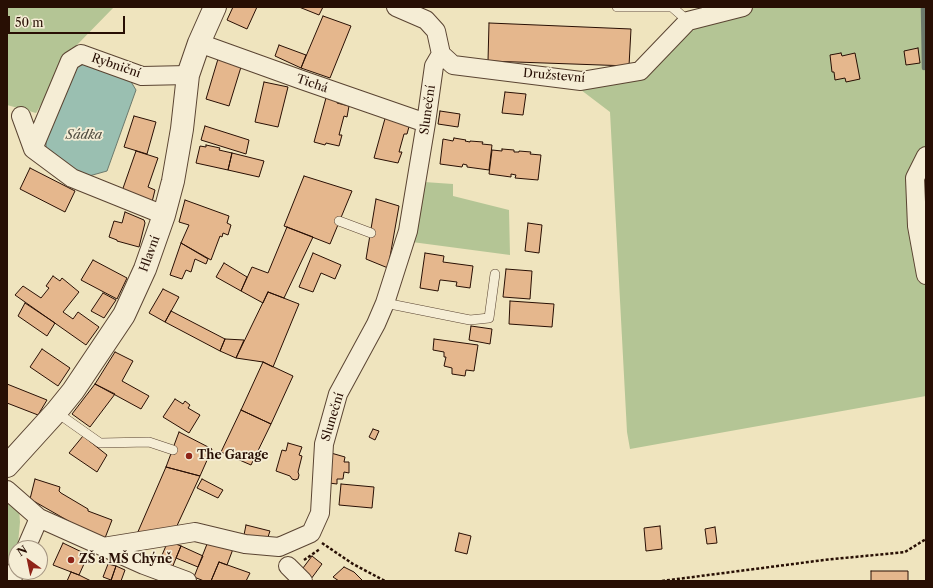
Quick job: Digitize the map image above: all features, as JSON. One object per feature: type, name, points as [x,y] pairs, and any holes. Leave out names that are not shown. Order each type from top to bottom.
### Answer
[{"type":"street","name":"Hlavní","points":[[7,466],[73,391],[124,315],[145,269],[164,215],[173,180],[182,129],[188,75],[199,43],[215,7]]},
{"type":"street","points":[[396,7],[426,20],[436,31],[442,54]]},
{"type":"street","points":[[688,21],[743,7]]},
{"type":"street","name":"Družstevní","points":[[442,54],[453,65],[581,81],[640,71],[688,21]]},
{"type":"street","name":"Tichá","points":[[199,43],[426,123]]},
{"type":"street","name":"Rybniční","points":[[33,149],[70,61],[81,54],[142,76],[188,75]]},
{"type":"street","name":"Sluneční","points":[[311,533],[320,513],[324,444],[338,394],[376,324],[385,303],[399,240],[408,231],[434,66],[442,54]]},
{"type":"street","points":[[21,116],[33,149],[72,178],[164,215]]},
{"type":"street","points":[[926,156],[915,178],[917,226],[926,275]]},
{"type":"street","points":[[7,490],[39,518],[144,565],[187,581]]},
{"type":"street","points":[[29,540],[39,518]]},
{"type":"street","points":[[103,547],[195,532],[245,544],[279,547],[311,533]]},
{"type":"lane","points":[[617,7],[672,7],[688,21]]},
{"type":"lane","points":[[339,221],[370,232]]},
{"type":"lane","points":[[385,303],[470,320],[489,318],[495,274]]},
{"type":"lane","points":[[56,412],[100,443],[149,442],[173,450]]},
{"type":"path","points":[[311,533],[324,545],[353,564],[385,581]]},
{"type":"path","points":[[662,581],[824,560],[905,552],[926,539]]},
{"type":"path","points":[[294,572],[324,545]]},
{"type":"green space","points":[[7,7],[114,7],[74,48],[36,113],[7,105]]},
{"type":"green space","points":[[703,7],[926,7],[926,156],[915,178],[926,275],[926,396],[630,449],[627,432],[610,112],[560,74],[637,69],[687,11]]},
{"type":"green space","points":[[424,182],[453,184],[453,196],[509,210],[510,255],[412,242]]},
{"type":"green space","points":[[7,501],[19,508],[20,522],[18,540],[8,540],[7,566]]},
{"type":"water","name":"Sádka","points":[[89,62],[130,80],[136,90],[107,171],[89,176],[56,161],[46,151],[46,138],[77,67]]},
{"type":"building","points":[[233,7],[257,7],[247,29],[227,20]]},
{"type":"building","points":[[299,7],[323,7],[319,15]]},
{"type":"building","points":[[323,16],[351,26],[330,78],[301,68]]},
{"type":"building","points":[[489,23],[631,29],[629,66],[488,61]]},
{"type":"building","points":[[279,45],[306,55],[301,68],[275,56]]},
{"type":"building","points":[[918,48],[920,63],[906,65],[904,51]]},
{"type":"building","points":[[841,53],[842,56],[855,53],[860,79],[846,82],[845,78],[835,80],[834,72],[832,72],[830,55]]},
{"type":"building","points":[[218,59],[241,67],[229,106],[206,99]]},
{"type":"building","points":[[264,82],[288,87],[278,127],[255,122]]},
{"type":"building","points":[[505,92],[526,94],[523,115],[502,113]]},
{"type":"building","points":[[326,98],[349,106],[347,117],[344,116],[339,135],[342,135],[339,146],[326,143],[325,145],[314,142]]},
{"type":"building","points":[[440,111],[460,114],[458,127],[438,124]]},
{"type":"building","points":[[386,115],[410,123],[407,134],[404,134],[399,152],[402,152],[398,163],[374,158]]},
{"type":"building","points":[[134,116],[156,122],[147,154],[124,147]]},
{"type":"building","points":[[205,126],[249,140],[246,154],[201,140]]},
{"type":"building","points":[[454,138],[470,142],[483,142],[482,144],[492,145],[489,170],[467,167],[467,165],[463,164],[462,167],[440,164],[443,139],[453,141]]},
{"type":"building","points":[[206,145],[220,148],[219,150],[232,153],[228,170],[196,163],[200,146],[206,147]]},
{"type":"building","points":[[502,149],[514,150],[514,152],[531,152],[530,154],[541,155],[538,180],[515,178],[516,175],[511,174],[511,177],[489,174],[492,150],[502,151]]},
{"type":"building","points":[[136,151],[158,158],[148,187],[155,190],[151,206],[121,194]]},
{"type":"building","points":[[232,153],[264,161],[259,177],[228,170]]},
{"type":"building","points":[[30,168],[75,191],[65,212],[20,189]]},
{"type":"building","points":[[304,176],[352,191],[330,244],[284,226]]},
{"type":"building","points":[[376,199],[399,206],[388,268],[366,259]]},
{"type":"building","points":[[185,200],[229,216],[227,223],[231,225],[228,235],[223,233],[222,237],[220,236],[211,260],[181,243],[189,225],[179,222]]},
{"type":"building","points":[[125,212],[144,220],[145,223],[139,247],[117,241],[109,237],[114,221],[122,223]]},
{"type":"building","points":[[528,223],[542,225],[539,253],[525,251]]},
{"type":"building","points":[[287,227],[313,237],[284,298],[268,292],[263,303],[241,291],[252,267],[268,273]]},
{"type":"building","points":[[181,243],[208,259],[206,264],[195,259],[191,272],[186,270],[182,279],[170,275]]},
{"type":"building","points":[[313,253],[341,265],[335,279],[321,273],[313,292],[299,287]]},
{"type":"building","points":[[425,253],[444,256],[443,262],[473,266],[470,288],[456,286],[457,282],[440,280],[438,291],[420,288]]},
{"type":"building","points":[[93,260],[127,278],[117,299],[81,280]]},
{"type":"building","points":[[224,263],[247,277],[241,291],[216,277]]},
{"type":"building","points":[[506,269],[532,271],[530,299],[503,297]]},
{"type":"building","points":[[53,276],[60,281],[62,278],[79,292],[63,312],[73,319],[78,312],[99,327],[86,345],[15,295],[23,286],[41,298],[49,288],[46,286]]},
{"type":"building","points":[[163,289],[179,297],[165,322],[149,313]]},
{"type":"building","points":[[268,292],[299,304],[273,367],[263,362],[236,358]]},
{"type":"building","points":[[103,293],[116,300],[104,318],[91,311]]},
{"type":"building","points":[[510,301],[554,304],[552,327],[509,324]]},
{"type":"building","points":[[25,303],[55,323],[47,336],[18,316]]},
{"type":"building","points":[[171,311],[225,339],[220,351],[165,322]]},
{"type":"building","points":[[471,326],[492,329],[490,344],[469,340]]},
{"type":"building","points":[[225,339],[244,340],[236,358],[220,351]]},
{"type":"building","points":[[434,339],[478,345],[474,371],[466,370],[465,376],[452,374],[452,368],[444,366],[446,357],[444,357],[444,352],[433,350]]},
{"type":"building","points":[[42,349],[70,368],[58,386],[30,367]]},
{"type":"building","points":[[115,352],[133,361],[122,381],[149,396],[141,409],[95,384]]},
{"type":"building","points":[[263,362],[293,376],[271,424],[241,410]]},
{"type":"building","points":[[7,384],[47,400],[38,415],[7,403]]},
{"type":"building","points":[[95,384],[115,394],[90,427],[72,414]]},
{"type":"building","points":[[175,399],[183,404],[185,401],[190,405],[188,408],[200,415],[189,433],[163,417]]},
{"type":"building","points":[[241,410],[271,424],[251,465],[221,452]]},
{"type":"building","points":[[373,429],[379,431],[375,440],[369,437]]},
{"type":"building","name":"The Garage","points":[[179,432],[212,449],[200,476],[166,467]]},
{"type":"building","points":[[83,436],[107,455],[97,472],[69,453]]},
{"type":"building","points":[[288,443],[302,447],[299,455],[302,456],[298,472],[299,475],[298,479],[295,480],[290,476],[276,471],[282,450],[286,451]]},
{"type":"building","points":[[331,453],[345,457],[344,462],[349,462],[349,473],[344,472],[343,479],[337,479],[337,484],[329,483]]},
{"type":"building","points":[[166,467],[200,476],[175,530],[137,534]]},
{"type":"building","points":[[35,479],[60,487],[59,491],[61,493],[88,509],[88,511],[112,520],[105,538],[79,527],[30,499]]},
{"type":"building","points":[[202,479],[223,490],[218,498],[197,488]]},
{"type":"building","points":[[341,484],[374,487],[372,508],[339,505]]},
{"type":"building","points":[[246,525],[270,531],[267,540],[244,535]]},
{"type":"building","points":[[660,526],[662,549],[646,551],[644,528]]},
{"type":"building","points":[[715,527],[717,543],[707,544],[705,529]]},
{"type":"building","points":[[459,533],[471,536],[467,554],[455,551]]},
{"type":"building","points":[[209,539],[233,549],[227,565],[219,562],[211,581],[204,581],[194,577]]},
{"type":"building","points":[[168,541],[181,546],[170,573],[157,567]]},
{"type":"building","name":"ZŠ a MŠ Chýně","points":[[63,543],[88,555],[79,575],[53,565]]},
{"type":"building","points":[[181,546],[203,556],[198,567],[176,558]]},
{"type":"building","points":[[312,556],[322,564],[311,579],[300,572]]},
{"type":"building","points":[[219,562],[250,573],[246,581],[211,581]]},
{"type":"building","points":[[108,564],[116,566],[111,580],[103,577]]},
{"type":"building","points":[[116,566],[125,570],[121,581],[111,581]]},
{"type":"building","points":[[344,567],[354,572],[363,581],[339,581],[333,577]]},
{"type":"building","points":[[871,571],[908,571],[908,581],[871,581]]},
{"type":"building","points":[[71,572],[79,575],[91,581],[67,581]]},
{"type":"waterway","points":[[923,7],[924,68]]},
{"type":"place","name":"The Garage","points":[[189,456]]},
{"type":"place","name":"ZŠ a MŠ Chýně","points":[[71,560]]}]
